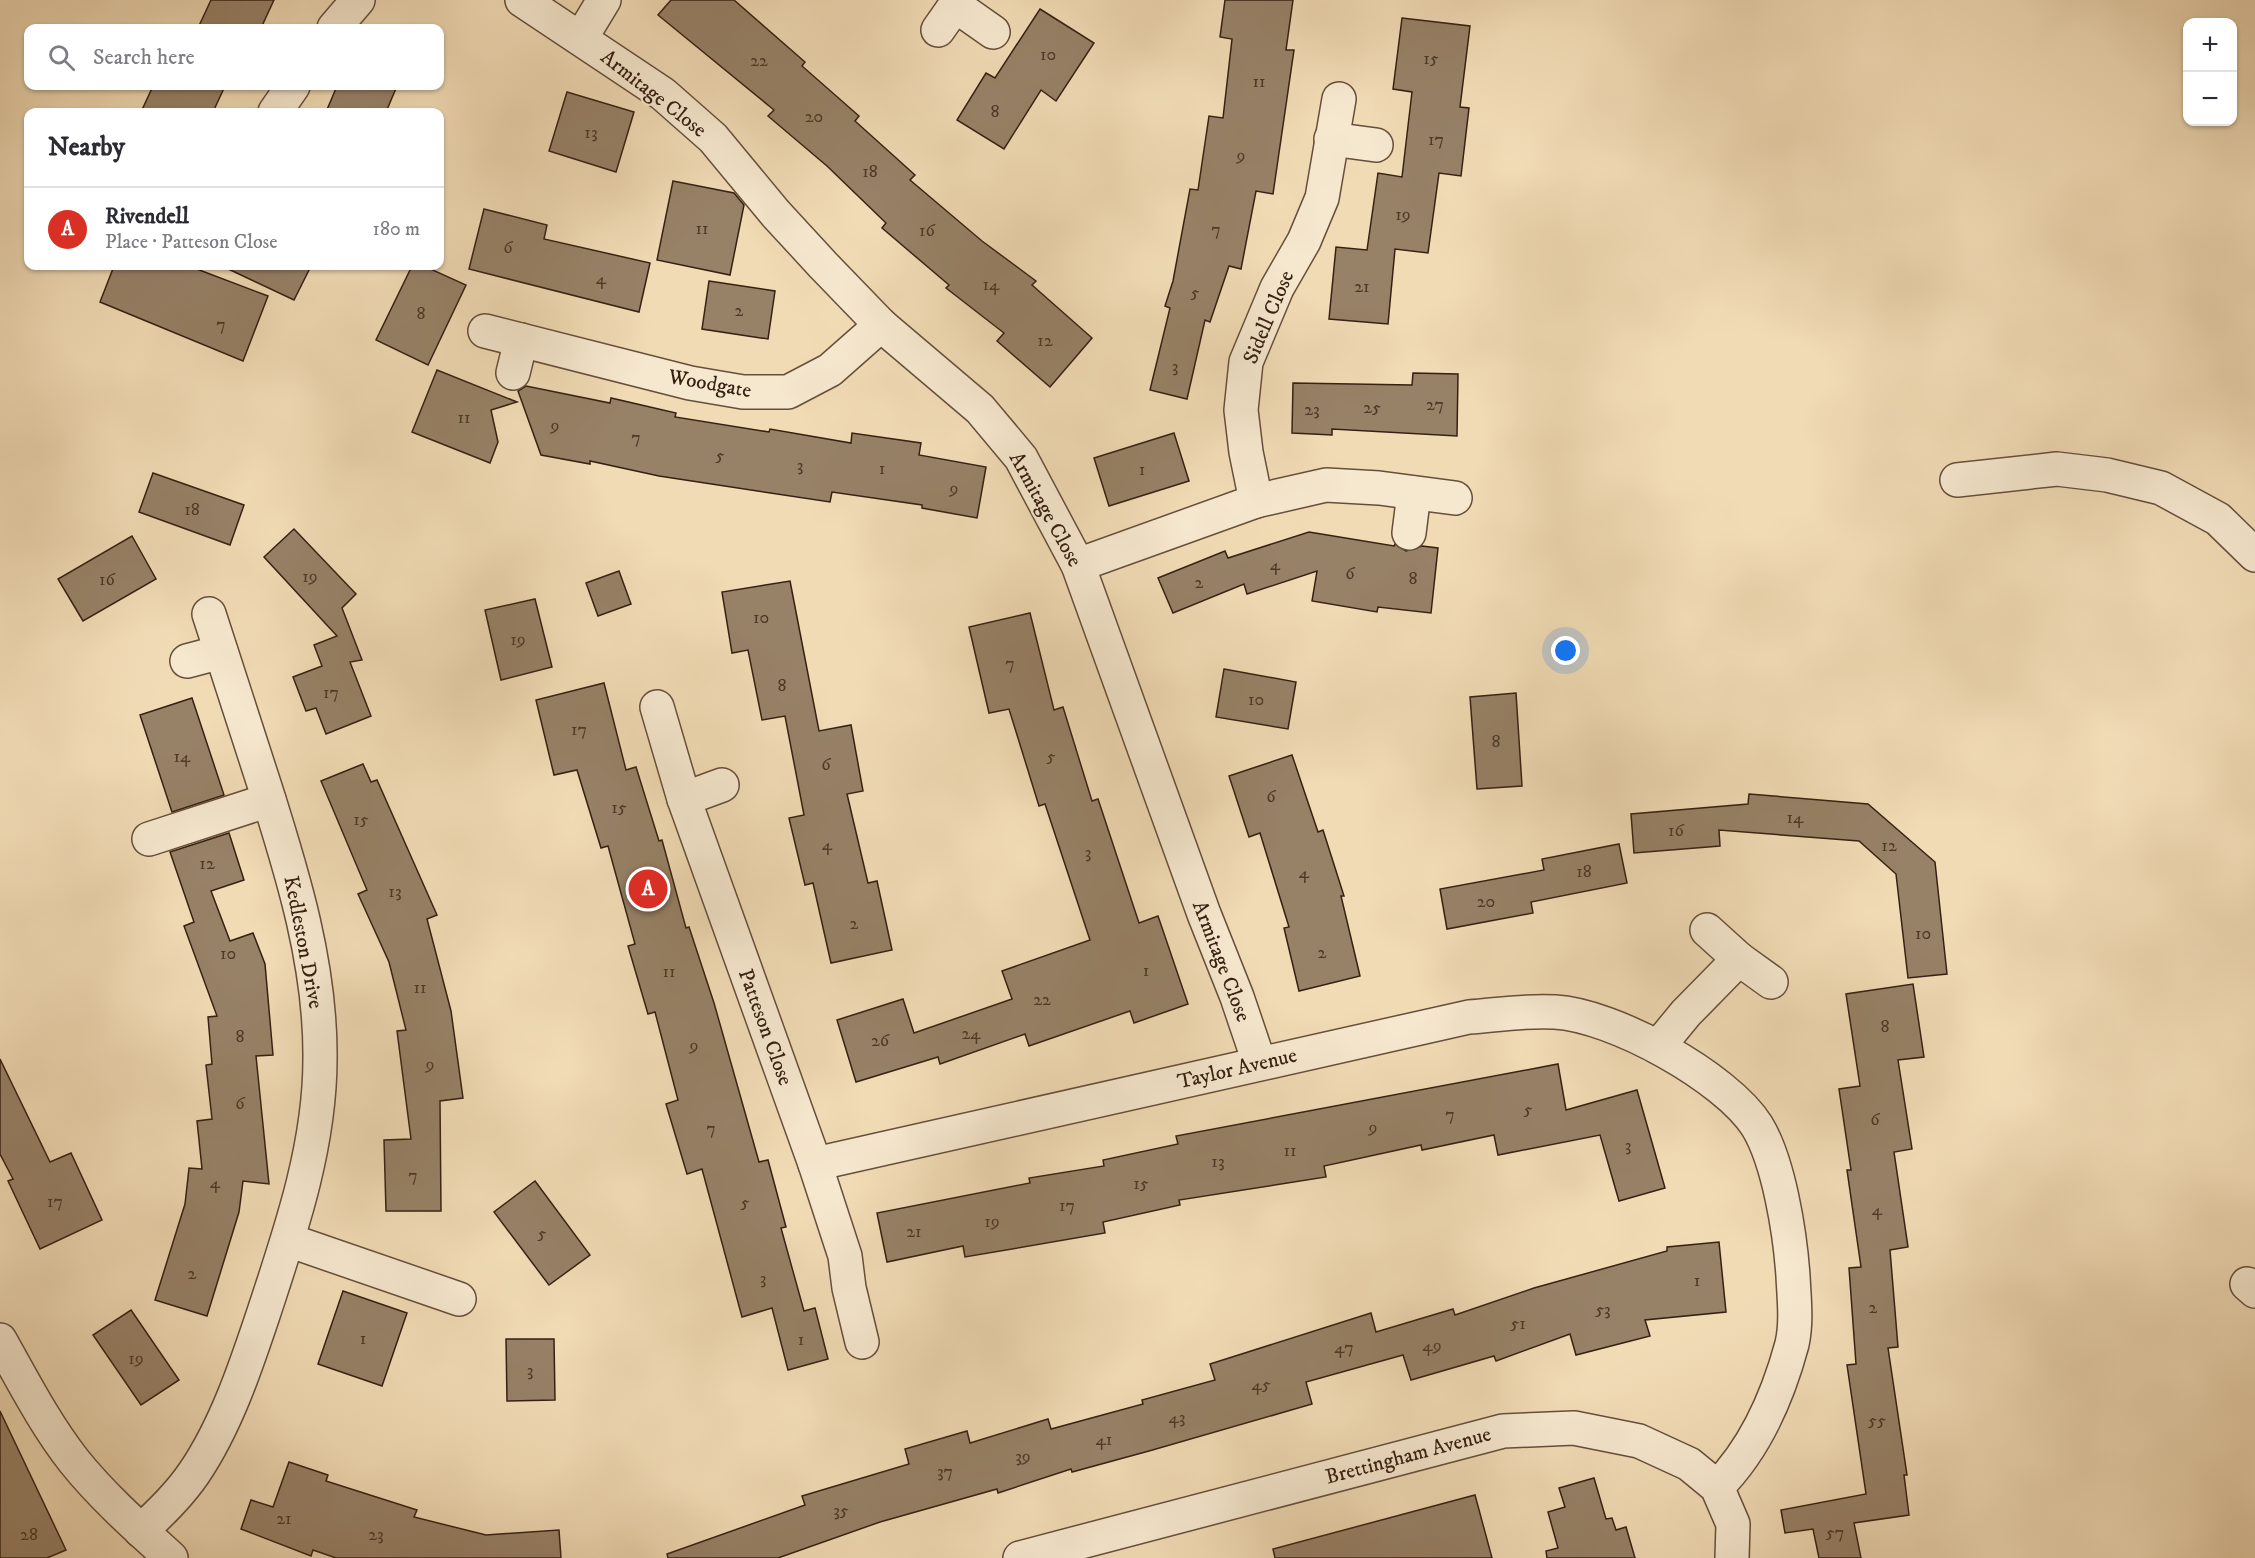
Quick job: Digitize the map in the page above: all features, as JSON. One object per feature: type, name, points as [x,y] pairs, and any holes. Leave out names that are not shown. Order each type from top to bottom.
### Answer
[{"type":"street","points":[[337,24],[358,0]]},
{"type":"street","name":"Armitage Close","points":[[522,0],[663,94],[713,138],[742,169],[776,214],[881,325],[980,409],[1014,450],[1078,565],[1204,914],[1238,997],[1259,1062]]},
{"type":"street","points":[[581,38],[604,0]]},
{"type":"street","points":[[951,12],[993,32]]},
{"type":"street","points":[[278,108],[290,90]]},
{"type":"street","name":"Sidell Close","points":[[1256,501],[1246,452],[1241,410],[1246,362],[1277,288],[1304,241],[1322,198],[1339,99]]},
{"type":"street","points":[[1331,139],[1376,145]]},
{"type":"street","name":"Woodgate","points":[[485,331],[690,383],[743,392],[788,392],[830,370],[881,325]]},
{"type":"street","points":[[513,373],[521,340]]},
{"type":"street","points":[[1957,480],[2057,469],[2107,475],[2161,488],[2218,519],[2255,555]]},
{"type":"street","points":[[1078,565],[1256,501],[1326,485],[1455,498]]},
{"type":"street","points":[[1409,533],[1414,493]]},
{"type":"street","name":"Kedleston Drive","points":[[141,1531],[167,1507],[194,1473],[217,1434],[254,1341],[288,1240],[308,1164],[317,1109],[320,1059],[312,963],[294,881],[209,614]]},
{"type":"street","points":[[187,662],[221,652]]},
{"type":"street","name":"Patteson Close","points":[[657,706],[684,799],[815,1164],[845,1256],[849,1288],[862,1342]]},
{"type":"street","points":[[684,799],[722,785]]},
{"type":"street","points":[[149,839],[269,800]]},
{"type":"street","points":[[1707,930],[1739,959],[1770,982]]},
{"type":"street","points":[[1658,1047],[1686,1013],[1739,959]]},
{"type":"street","name":"Taylor Avenue","points":[[815,1164],[1259,1062],[1469,1017],[1556,1012],[1610,1025],[1658,1047],[1709,1078],[1729,1094],[1757,1126],[1776,1175],[1790,1237],[1795,1311],[1792,1342],[1770,1407],[1748,1451],[1717,1487]]},
{"type":"street","points":[[288,1240],[459,1299]]},
{"type":"street","points":[[0,1340],[32,1398],[74,1461],[141,1531],[171,1558]]},
{"type":"street","name":"Brettingham Avenue","points":[[1020,1558],[1503,1431],[1574,1428],[1639,1441],[1689,1464],[1717,1487],[1733,1524],[1732,1558]]},
{"type":"building","points":[[211,0],[274,0],[263,24],[200,24]]},
{"type":"building","points":[[671,0],[734,0],[805,62],[802,66],[859,116],[855,121],[915,175],[910,180],[982,241],[1036,281],[1032,285],[1092,338],[1050,387],[997,341],[1004,333],[946,288],[949,285],[882,228],[886,223],[827,166],[768,116],[774,110],[658,15]]},
{"type":"building","points":[[1225,0],[1293,0],[1286,50],[1294,50],[1273,194],[1256,191],[1241,269],[1229,266],[1210,322],[1205,320],[1187,399],[1150,390],[1170,308],[1165,306],[1173,281],[1190,189],[1198,190],[1209,116],[1223,118],[1232,39],[1220,37]]},
{"type":"building","points":[[1040,9],[1094,43],[1056,101],[1041,90],[1004,149],[957,120],[986,73],[995,78]]},
{"type":"building","points":[[1402,18],[1470,26],[1460,107],[1469,108],[1461,176],[1439,173],[1428,253],[1395,249],[1388,324],[1329,319],[1336,247],[1367,250],[1378,173],[1402,177],[1412,92],[1393,89]]},
{"type":"building","points":[[151,90],[223,90],[215,108],[143,108]]},
{"type":"building","points":[[335,90],[395,90],[388,108],[328,108]]},
{"type":"building","points":[[567,92],[634,112],[616,172],[549,151]]},
{"type":"building","points":[[673,181],[734,193],[744,205],[730,275],[657,260]]},
{"type":"building","points":[[484,209],[547,225],[544,239],[650,263],[639,312],[469,269]]},
{"type":"building","points":[[112,270],[200,270],[268,296],[243,361],[100,302]]},
{"type":"building","points":[[230,270],[309,270],[294,300]]},
{"type":"building","points":[[410,270],[433,270],[466,285],[428,365],[376,340]]},
{"type":"building","points":[[709,281],[775,291],[768,339],[702,329]]},
{"type":"building","points":[[437,370],[517,402],[491,410],[498,442],[490,463],[412,432]]},
{"type":"building","points":[[1413,373],[1458,374],[1457,436],[1332,429],[1332,435],[1292,433],[1293,383],[1412,385]]},
{"type":"building","points":[[526,386],[610,403],[611,398],[676,413],[675,417],[769,432],[770,429],[851,443],[852,433],[921,443],[919,455],[986,467],[977,518],[922,508],[922,505],[832,492],[830,502],[659,476],[590,461],[590,464],[541,455],[518,391]]},
{"type":"building","points":[[1174,433],[1189,481],[1109,506],[1094,458]]},
{"type":"building","points":[[153,473],[244,505],[230,545],[139,512]]},
{"type":"building","points":[[294,529],[356,594],[342,608],[362,660],[350,662],[371,716],[326,734],[316,708],[306,711],[293,677],[322,666],[314,645],[337,636],[264,557]]},
{"type":"building","points":[[1309,532],[1394,546],[1395,544],[1406,551],[1422,546],[1438,548],[1431,613],[1378,607],[1377,612],[1312,601],[1317,571],[1247,594],[1244,584],[1173,613],[1158,578],[1225,551],[1228,558]]},
{"type":"building","points":[[132,536],[156,579],[83,621],[58,579]]},
{"type":"building","points":[[619,571],[631,604],[598,616],[586,583]]},
{"type":"building","points":[[790,581],[819,731],[851,725],[863,791],[847,794],[868,883],[877,881],[892,950],[831,963],[813,883],[805,885],[789,818],[804,815],[785,716],[762,720],[748,650],[732,653],[722,592]]},
{"type":"building","points":[[535,599],[552,667],[501,680],[485,610]]},
{"type":"building","points":[[1030,613],[1054,710],[1063,707],[1092,801],[1098,799],[1139,923],[1158,916],[1188,1004],[1134,1023],[1130,1011],[1029,1046],[1025,1034],[940,1064],[938,1057],[856,1082],[837,1020],[903,999],[914,1033],[1012,999],[1002,971],[1090,940],[1045,804],[1039,806],[1009,709],[989,713],[969,627]]},
{"type":"building","points":[[1224,669],[1296,682],[1288,729],[1216,717]]},
{"type":"building","points":[[604,683],[626,770],[636,767],[659,841],[662,840],[686,928],[689,927],[714,1003],[759,1162],[768,1160],[786,1227],[781,1228],[804,1311],[815,1308],[828,1359],[788,1370],[772,1308],[742,1317],[702,1169],[687,1174],[666,1104],[678,1100],[655,1012],[648,1014],[628,946],[635,944],[608,846],[601,848],[577,770],[554,775],[536,700]]},
{"type":"building","points":[[1516,693],[1522,786],[1477,789],[1470,697]]},
{"type":"building","points":[[192,698],[224,795],[172,812],[140,715]]},
{"type":"building","points":[[1292,755],[1318,832],[1323,830],[1344,896],[1341,896],[1360,976],[1299,991],[1284,928],[1289,927],[1260,833],[1249,837],[1229,776]]},
{"type":"building","points":[[363,764],[371,782],[377,780],[437,915],[427,919],[451,1011],[463,1098],[440,1101],[441,1211],[386,1211],[384,1140],[411,1139],[397,1031],[406,1030],[389,962],[358,894],[367,890],[321,781]]},
{"type":"building","points":[[1749,794],[1868,804],[1935,862],[1947,974],[1908,978],[1896,874],[1859,841],[1719,830],[1720,846],[1634,853],[1631,814],[1748,804]]},
{"type":"building","points":[[229,833],[244,880],[211,891],[230,941],[253,933],[265,964],[273,1055],[256,1056],[269,1184],[243,1181],[239,1212],[207,1316],[155,1300],[185,1204],[189,1168],[202,1169],[197,1121],[212,1119],[206,1065],[212,1064],[208,1017],[217,1016],[184,926],[194,922],[170,852]]},
{"type":"building","points":[[1619,844],[1627,883],[1531,902],[1533,913],[1447,929],[1440,889],[1544,870],[1542,859]]},
{"type":"building","points":[[1913,984],[1924,1057],[1898,1060],[1912,1149],[1894,1152],[1908,1247],[1890,1250],[1898,1347],[1888,1348],[1907,1475],[1904,1475],[1909,1515],[1854,1523],[1861,1558],[1819,1558],[1813,1529],[1785,1533],[1781,1510],[1866,1494],[1847,1365],[1856,1364],[1849,1268],[1861,1267],[1847,1170],[1851,1170],[1839,1089],[1860,1086],[1846,994]]},
{"type":"building","points":[[0,1059],[50,1162],[71,1153],[102,1220],[40,1249],[8,1181],[13,1179],[0,1154]]},
{"type":"building","points":[[1558,1064],[1566,1110],[1637,1090],[1665,1188],[1619,1201],[1600,1135],[1498,1155],[1494,1135],[1422,1150],[1421,1145],[1324,1166],[1326,1177],[1179,1200],[1180,1205],[1103,1222],[1105,1233],[965,1257],[963,1246],[887,1262],[877,1213],[1030,1183],[1029,1178],[1104,1166],[1103,1160],[1178,1144],[1176,1136]]},
{"type":"building","points":[[535,1181],[590,1255],[549,1285],[494,1212]]},
{"type":"building","points":[[1719,1242],[1726,1312],[1645,1320],[1650,1336],[1576,1355],[1570,1334],[1496,1361],[1494,1356],[1411,1380],[1403,1355],[1306,1382],[1312,1404],[1072,1472],[1071,1469],[998,1493],[997,1489],[880,1522],[778,1558],[668,1558],[667,1554],[805,1505],[802,1496],[909,1464],[905,1449],[967,1431],[970,1443],[1048,1419],[1051,1429],[1143,1404],[1142,1400],[1215,1380],[1210,1364],[1371,1313],[1376,1332],[1453,1309],[1455,1315],[1534,1288],[1667,1251],[1667,1247]]},
{"type":"building","points":[[343,1291],[407,1313],[382,1386],[318,1364]]},
{"type":"building","points":[[131,1310],[179,1380],[141,1405],[93,1335]]},
{"type":"building","points":[[506,1339],[554,1339],[555,1400],[507,1401]]},
{"type":"building","points":[[0,1411],[66,1550],[47,1558],[0,1558]]},
{"type":"building","points":[[289,1462],[328,1475],[326,1481],[417,1510],[414,1517],[486,1535],[559,1530],[561,1558],[336,1558],[313,1550],[311,1556],[241,1529],[251,1500],[273,1507]]},
{"type":"building","points":[[1594,1478],[1606,1519],[1612,1518],[1616,1530],[1626,1527],[1635,1558],[1547,1558],[1546,1551],[1558,1548],[1548,1512],[1565,1507],[1559,1488]]},
{"type":"building","points":[[1475,1495],[1492,1558],[1275,1558],[1273,1549]]},
{"type":"place","name":"Rivendell","points":[[648,889]]}]
